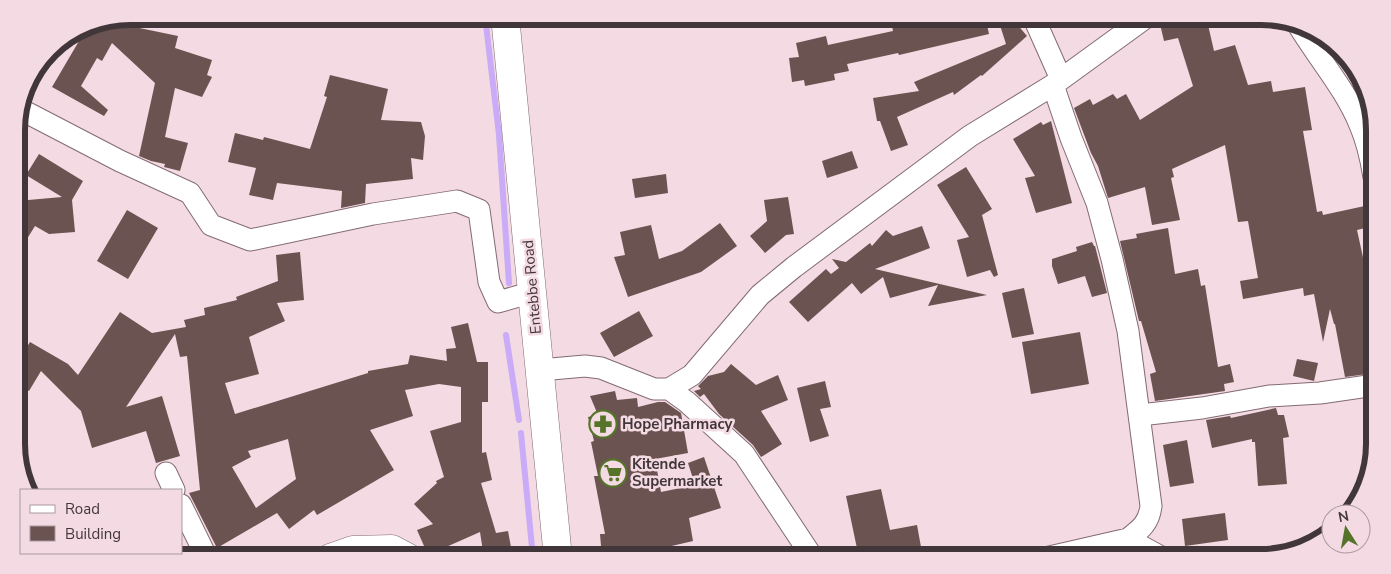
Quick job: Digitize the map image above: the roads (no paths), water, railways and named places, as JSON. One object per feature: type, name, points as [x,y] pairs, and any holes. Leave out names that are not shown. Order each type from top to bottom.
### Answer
[{"type":"main road","name":"Entebbe Road","points":[[506,25],[557,549]]},
{"type":"main road","points":[[373,549],[392,549]]},
{"type":"street","points":[[1036,25],[1057,82],[1071,138],[1096,203],[1112,259],[1128,331],[1151,506],[1150,517],[1128,539],[1084,549]]},
{"type":"street","points":[[540,370],[585,366],[601,368],[654,389],[669,389],[692,375],[760,295],[794,267],[970,136],[1057,82],[1136,25]]},
{"type":"street","points":[[1303,34],[1339,86],[1360,124],[1366,143]]},
{"type":"street","points":[[27,113],[120,161],[190,193],[211,225],[250,240],[373,214],[456,201],[479,210],[489,282],[498,302],[533,292]]},
{"type":"street","points":[[1140,415],[1202,408],[1269,396],[1320,393],[1366,386]]},
{"type":"street","points":[[669,389],[687,402],[744,454],[807,549]]},
{"type":"street","points":[[182,507],[203,549]]},
{"type":"street","points":[[1128,539],[1146,549]]},
{"type":"waterway","points":[[486,25],[499,135],[509,283]]},
{"type":"waterway","points":[[506,335],[519,420]]},
{"type":"waterway","points":[[521,433],[532,549]]},
{"type":"place","name":"Hope Pharmacy","points":[[603,424]]},
{"type":"place","name":"Kitende Supermarket","points":[[613,473]]}]
